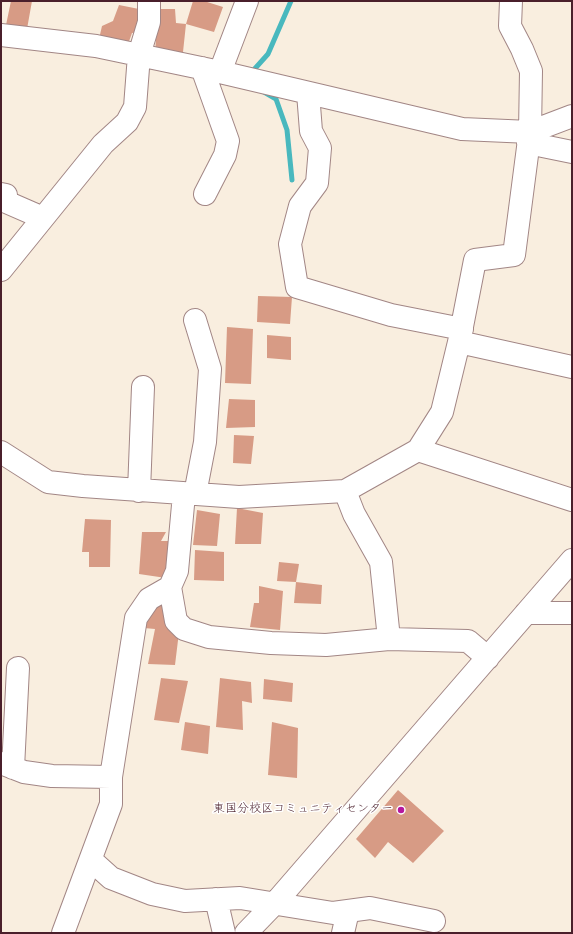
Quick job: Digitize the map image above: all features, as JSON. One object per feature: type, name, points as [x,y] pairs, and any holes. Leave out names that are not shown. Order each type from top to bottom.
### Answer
[{"type":"street","points":[[1,270],[103,144],[127,122],[135,107],[139,55],[149,22],[149,1]]},
{"type":"street","points":[[205,194],[225,155],[228,141],[211,70],[247,1]]},
{"type":"street","points":[[1,452],[48,482],[139,491],[239,497],[345,491],[418,450],[442,412],[461,335],[475,260],[514,255],[529,138],[531,71],[510,26],[511,1]]},
{"type":"street","points":[[1,35],[96,46],[211,70],[462,129],[529,138],[572,152]]},
{"type":"street","points":[[308,92],[311,131],[320,148],[317,183],[300,206],[290,244],[297,287],[391,316],[572,367]]},
{"type":"street","points":[[529,138],[572,116]]},
{"type":"street","points":[[1,194],[6,195],[4,201],[43,218]]},
{"type":"street","points":[[195,320],[210,369],[206,442],[190,494],[177,571],[170,587],[176,621],[184,629],[209,637],[271,643],[326,645],[389,639],[468,641],[488,658]]},
{"type":"street","points":[[139,491],[143,387]]},
{"type":"street","points":[[418,450],[572,500]]},
{"type":"street","points":[[345,491],[354,514],[381,562],[389,639]]},
{"type":"street","points":[[246,933],[275,903],[572,560]]},
{"type":"street","points":[[63,933],[111,804],[111,777],[136,618],[149,599],[170,587]]},
{"type":"street","points":[[526,613],[572,613]]},
{"type":"street","points":[[18,668],[7,765],[24,772],[52,776],[111,777]]},
{"type":"street","points":[[91,860],[111,878],[152,894],[185,901],[240,898],[333,913],[370,908],[434,922]]},
{"type":"street","points":[[216,899],[224,933]]},
{"type":"street","points":[[343,933],[348,911]]},
{"type":"building","points":[[11,1],[32,1],[27,29],[6,25]]},
{"type":"building","points":[[193,1],[204,1],[223,7],[214,32],[186,24]]},
{"type":"building","points":[[119,5],[144,10],[140,32],[132,33],[127,47],[99,39],[102,26],[113,21]]},
{"type":"building","points":[[158,9],[175,9],[176,23],[186,24],[183,52],[155,54]]},
{"type":"building","points":[[258,296],[292,297],[290,324],[257,322]]},
{"type":"building","points":[[227,327],[253,329],[251,384],[225,383]]},
{"type":"building","points":[[267,335],[291,337],[291,360],[267,358]]},
{"type":"building","points":[[229,399],[255,400],[255,427],[226,428]]},
{"type":"building","points":[[234,435],[254,436],[251,464],[233,463]]},
{"type":"building","points":[[237,508],[263,513],[261,544],[235,544]]},
{"type":"building","points":[[197,510],[220,514],[217,546],[193,545]]},
{"type":"building","points":[[85,519],[111,520],[110,567],[89,567],[89,552],[82,552]]},
{"type":"building","points":[[142,532],[166,532],[161,541],[171,541],[170,568],[165,569],[166,578],[139,574]]},
{"type":"building","points":[[195,550],[224,552],[224,581],[194,580]]},
{"type":"building","points":[[279,562],[299,564],[296,582],[277,581]]},
{"type":"building","points":[[296,582],[322,585],[321,604],[294,603]]},
{"type":"building","points":[[259,586],[283,591],[280,630],[250,627],[254,603],[259,603]]},
{"type":"building","points":[[146,604],[168,606],[179,632],[175,665],[148,664],[155,629],[144,628]]},
{"type":"building","points":[[161,678],[188,681],[179,723],[154,720]]},
{"type":"building","points":[[220,678],[251,682],[252,703],[242,701],[243,730],[216,727]]},
{"type":"building","points":[[264,679],[293,683],[292,702],[263,699]]},
{"type":"building","points":[[185,722],[210,726],[208,754],[181,750]]},
{"type":"building","points":[[272,722],[298,728],[297,778],[268,775]]},
{"type":"building","name":"東国分校区コミュニティセンター","points":[[398,790],[444,831],[413,863],[388,842],[375,858],[356,839]]},
{"type":"waterway","points":[[251,73],[268,54],[291,1]]},
{"type":"waterway","points":[[264,92],[276,99],[287,130],[292,180]]},
{"type":"place","name":"東国分校区コミュニティセンター","points":[[401,810]]}]
